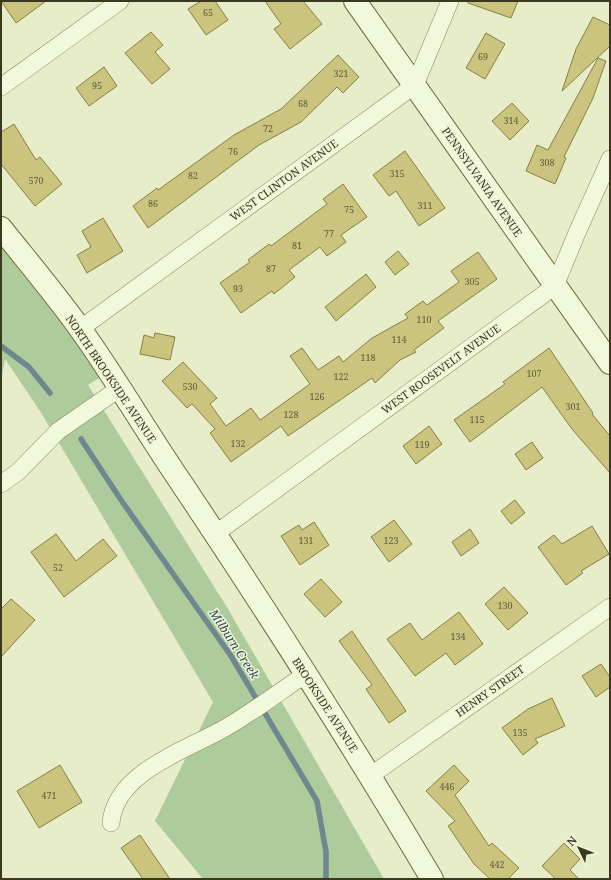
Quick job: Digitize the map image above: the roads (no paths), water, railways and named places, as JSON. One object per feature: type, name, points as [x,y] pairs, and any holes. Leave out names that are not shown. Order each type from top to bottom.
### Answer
[{"type":"main road","name":"PENNSYLVANIA AVENUE","points":[[355,1],[610,363]]},
{"type":"main road","name":"NORTH BROOKSIDE AVENUE","points":[[1,228],[80,329],[215,534]]},
{"type":"main road","name":"BROOKSIDE AVENUE","points":[[215,534],[306,674],[432,879]]},
{"type":"street","points":[[1,87],[120,1]]},
{"type":"street","points":[[415,85],[450,1]]},
{"type":"street","name":"WEST CLINTON AVENUE","points":[[80,329],[415,85]]},
{"type":"street","points":[[555,286],[610,159]]},
{"type":"street","name":"WEST ROOSEVELT AVENUE","points":[[215,534],[555,286]]},
{"type":"street","points":[[1,484],[18,472],[58,431],[120,388]]},
{"type":"street","name":"HENRY STREET","points":[[370,776],[610,607]]},
{"type":"street","points":[[111,823],[112,812],[120,796],[146,770],[225,728],[306,674]]},
{"type":"waterway","name":"Milburn Creek","points":[[1,346],[29,367],[50,393]]},
{"type":"waterway","name":"Milburn Creek","points":[[81,439],[121,500],[231,656],[317,801],[326,852],[326,879]]}]
